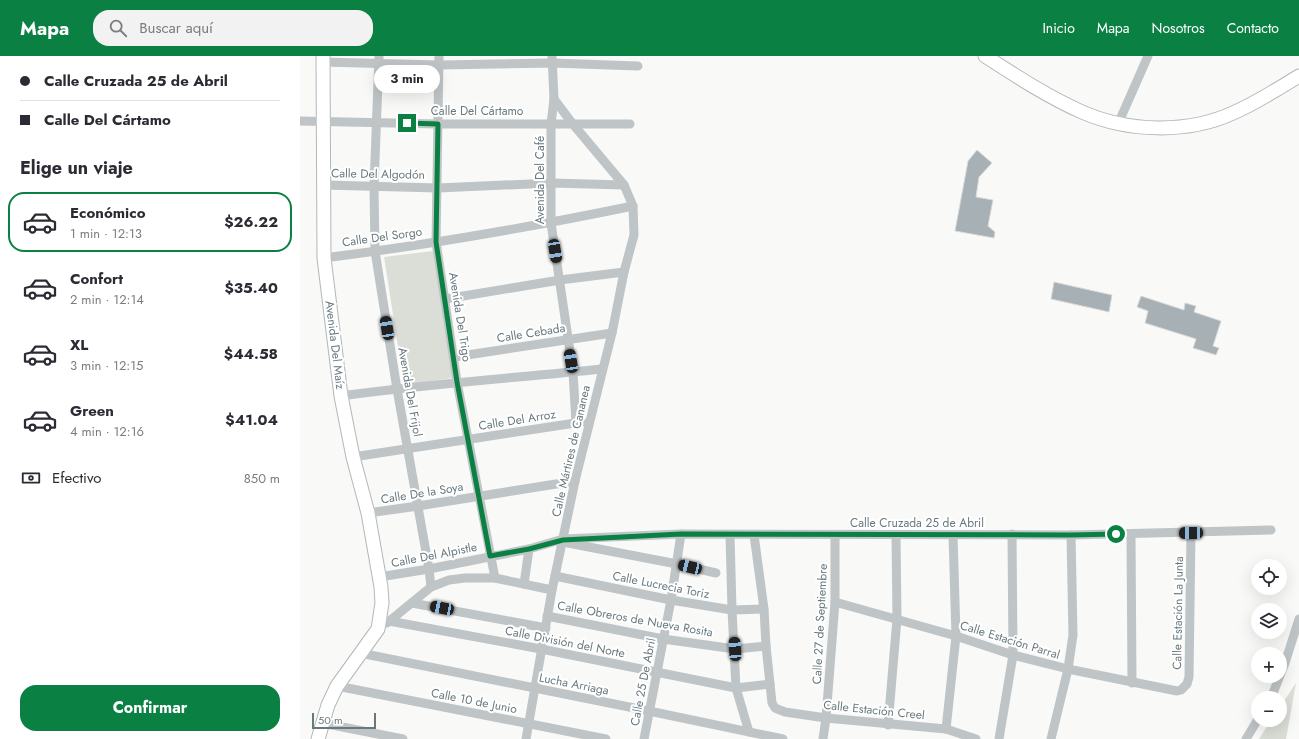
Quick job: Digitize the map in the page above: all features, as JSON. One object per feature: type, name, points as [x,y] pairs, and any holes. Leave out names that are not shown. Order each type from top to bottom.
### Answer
[{"type":"street","points":[[985,56],[1026,83],[1082,112],[1118,124],[1159,128],[1185,126],[1233,114],[1299,76]]},
{"type":"street","points":[[1118,124],[1148,56]]},
{"type":"street","points":[[323,59],[552,60],[638,66]]},
{"type":"street","name":"Avenida Del Maíz","points":[[323,59],[324,258],[341,396],[353,457],[368,513],[379,577],[382,603],[378,629]]},
{"type":"street","name":"Avenida Del Frijol","points":[[379,60],[374,186],[375,251],[431,587]]},
{"type":"street","name":"Avenida Del Trigo","points":[[439,60],[436,242],[457,382],[495,578]]},
{"type":"street","name":"Avenida Del Café","points":[[552,60],[554,98],[551,124],[551,223],[573,372],[576,422]]},
{"type":"street","name":"Calle Mártires de Cananea","points":[[526,739],[552,590],[575,481],[612,333],[624,272],[634,235],[633,206],[624,185],[572,123],[554,98]]},
{"type":"street","name":"Calle Del Cártamo","points":[[300,121],[438,124],[630,124]]},
{"type":"street","name":"Calle Del Algodón","points":[[323,185],[438,188],[552,183],[624,185]]},
{"type":"street","name":"Calle Del Sorgo","points":[[324,258],[436,242],[551,223],[633,206]]},
{"type":"street","points":[[445,298],[560,280],[624,272]]},
{"type":"street","name":"Calle Cebada","points":[[454,357],[612,333]]},
{"type":"street","points":[[341,396],[457,382],[602,369]]},
{"type":"street","name":"Calle Del Arroz","points":[[353,457],[408,450],[576,422],[590,421]]},
{"type":"street","name":"Calle De la Soya","points":[[368,513],[575,481]]},
{"type":"street","name":"Calle Cruzada 25 de Abril","points":[[563,541],[681,534],[1071,535],[1271,530]]},
{"type":"street","name":"Calle Estación La Junta","points":[[1181,690],[1187,684],[1189,677],[1191,533]]},
{"type":"street","name":"Calle 25 De Abril","points":[[644,739],[671,600],[681,534]]},
{"type":"street","points":[[999,739],[1013,655],[1012,534]]},
{"type":"street","points":[[1131,534],[1132,683]]},
{"type":"street","points":[[730,535],[736,688],[749,732]]},
{"type":"street","points":[[754,535],[764,609],[770,684]]},
{"type":"street","name":"Calle 27 de Septiembre","points":[[823,739],[835,602],[835,535]]},
{"type":"street","points":[[888,725],[897,619],[896,535]]},
{"type":"street","points":[[946,729],[956,636],[953,535]]},
{"type":"street","points":[[1051,739],[1072,648],[1074,624],[1071,535]]},
{"type":"street","points":[[563,541],[716,573]]},
{"type":"street","name":"Calle Del Alpistle","points":[[379,577],[429,569],[563,541]]},
{"type":"street","points":[[524,584],[529,549]]},
{"type":"street","name":"Calle Lucrecia Toriz","points":[[555,576],[671,600],[732,610],[764,609]]},
{"type":"street","points":[[318,739],[328,705],[337,686],[360,653],[378,629],[431,587],[449,580],[465,578],[495,578],[552,590]]},
{"type":"street","name":"Calle Estación Parral","points":[[835,602],[956,636],[1013,655],[1068,669],[1132,683],[1177,691],[1181,690]]},
{"type":"street","points":[[412,603],[546,628]]},
{"type":"street","name":"Calle Obreros de Nueva Rosita","points":[[548,616],[663,639],[735,649],[766,646]]},
{"type":"street","points":[[1273,691],[1285,663],[1299,619]]},
{"type":"street","name":"Calle División del Norte","points":[[389,621],[541,649],[736,688],[770,684]]},
{"type":"street","name":"Lucha Arriaga","points":[[360,653],[535,689],[649,710],[784,739]]},
{"type":"street","name":"Calle Estación Creel","points":[[770,684],[772,703],[776,708],[785,712],[888,725],[946,729],[976,739]]},
{"type":"street","name":"Calle 10 de Junio","points":[[337,686],[606,739]]},
{"type":"street","points":[[322,724],[403,739]]},
{"type":"street","points":[[1246,739],[1253,727]]},
{"type":"shaded area","points":[[433,251],[452,378],[404,385],[384,257]]},
{"type":"shaded area","points":[[1296,683],[1286,739],[1259,739],[1267,727],[1287,727],[1287,696]]},
{"type":"building","points":[[977,150],[992,163],[979,177],[976,197],[993,200],[988,226],[995,232],[994,238],[955,231],[968,161]]},
{"type":"building","points":[[1054,282],[1112,295],[1109,312],[1051,299]]},
{"type":"building","points":[[1141,296],[1184,310],[1185,303],[1196,306],[1194,312],[1221,321],[1213,346],[1219,348],[1216,355],[1193,348],[1196,339],[1145,323],[1148,311],[1137,307]]},
{"type":"route","points":[[407,123],[438,124],[436,242],[457,382],[490,556],[529,549],[563,540],[681,534],[1116,534]]}]
